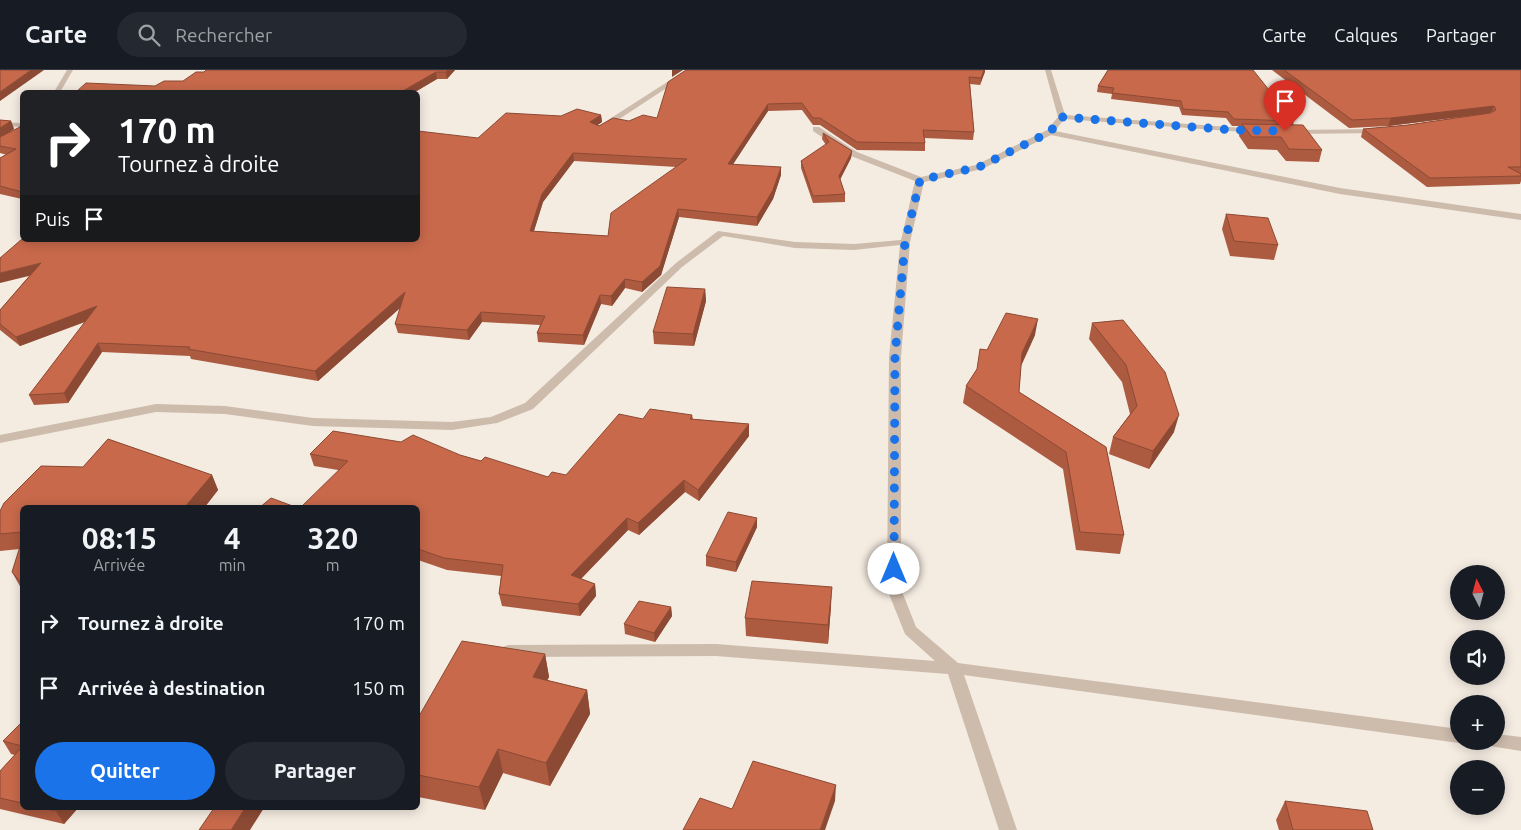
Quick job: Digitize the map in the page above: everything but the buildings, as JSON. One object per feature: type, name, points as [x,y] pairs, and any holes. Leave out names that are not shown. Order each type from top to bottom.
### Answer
[{"type":"street","points":[[59,90],[70,70]]},
{"type":"street","points":[[597,130],[671,80],[692,70]]},
{"type":"street","points":[[1048,70],[1062,117]]},
{"type":"street","points":[[1062,117],[1270,131]]},
{"type":"street","points":[[816,129],[854,154],[920,180],[979,167],[1050,132],[1062,117]]},
{"type":"street","points":[[0,124],[20,125]]},
{"type":"street","points":[[1280,131],[1355,133],[1392,130]]},
{"type":"street","points":[[1050,132],[1340,191],[1521,217]]},
{"type":"street","points":[[920,180],[905,242],[895,356],[894,589],[910,630],[954,668],[1008,830]]},
{"type":"street","points":[[0,439],[156,408],[225,410],[313,422],[452,426],[493,420],[529,406],[680,265],[721,233],[796,245],[854,247],[905,242]]},
{"type":"street","points":[[488,650],[716,650],[954,668],[1450,735]]},
{"type":"street","points":[[1505,742],[1521,744]]},
{"type":"route","points":[[894,569],[895,356],[905,242],[920,180],[979,167],[1050,132],[1062,117],[1233,130],[1285,131]]}]
